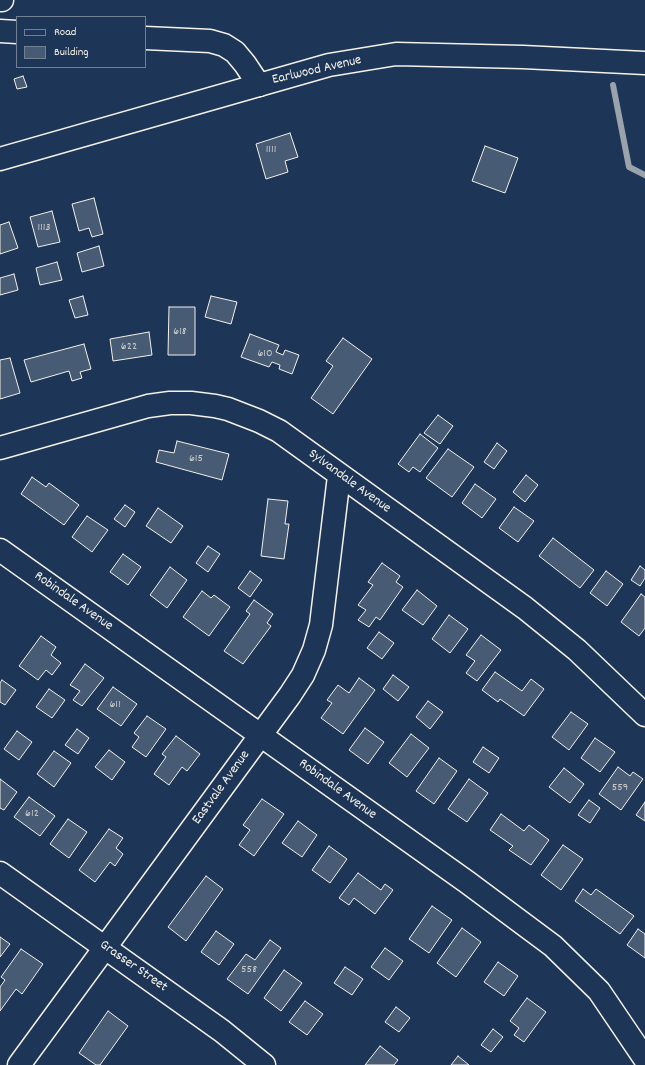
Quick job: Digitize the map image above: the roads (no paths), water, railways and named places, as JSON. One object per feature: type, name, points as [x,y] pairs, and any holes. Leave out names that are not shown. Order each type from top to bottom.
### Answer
[{"type":"main road","points":[[0,31],[16,32]]},
{"type":"main road","points":[[146,38],[210,41],[224,45],[236,52],[258,85]]},
{"type":"main road","name":"Earlwood Avenue","points":[[0,159],[329,65],[396,54],[523,56],[645,63]]},
{"type":"main road","name":"Sylvandale Avenue","points":[[0,448],[148,406],[170,403],[191,403],[228,409],[259,421],[279,432],[533,614],[581,654],[645,715]]},
{"type":"main road","name":"Eastvale Avenue","points":[[19,1065],[261,735],[297,685],[309,663],[318,637],[339,476]]},
{"type":"main road","name":"Robindale Avenue","points":[[0,550],[467,882],[553,946],[599,991],[645,1059]]},
{"type":"main road","name":"Grasser Street","points":[[0,873],[222,1031],[264,1065]]},
{"type":"waterway","points":[[613,85],[629,167],[645,175]]}]
